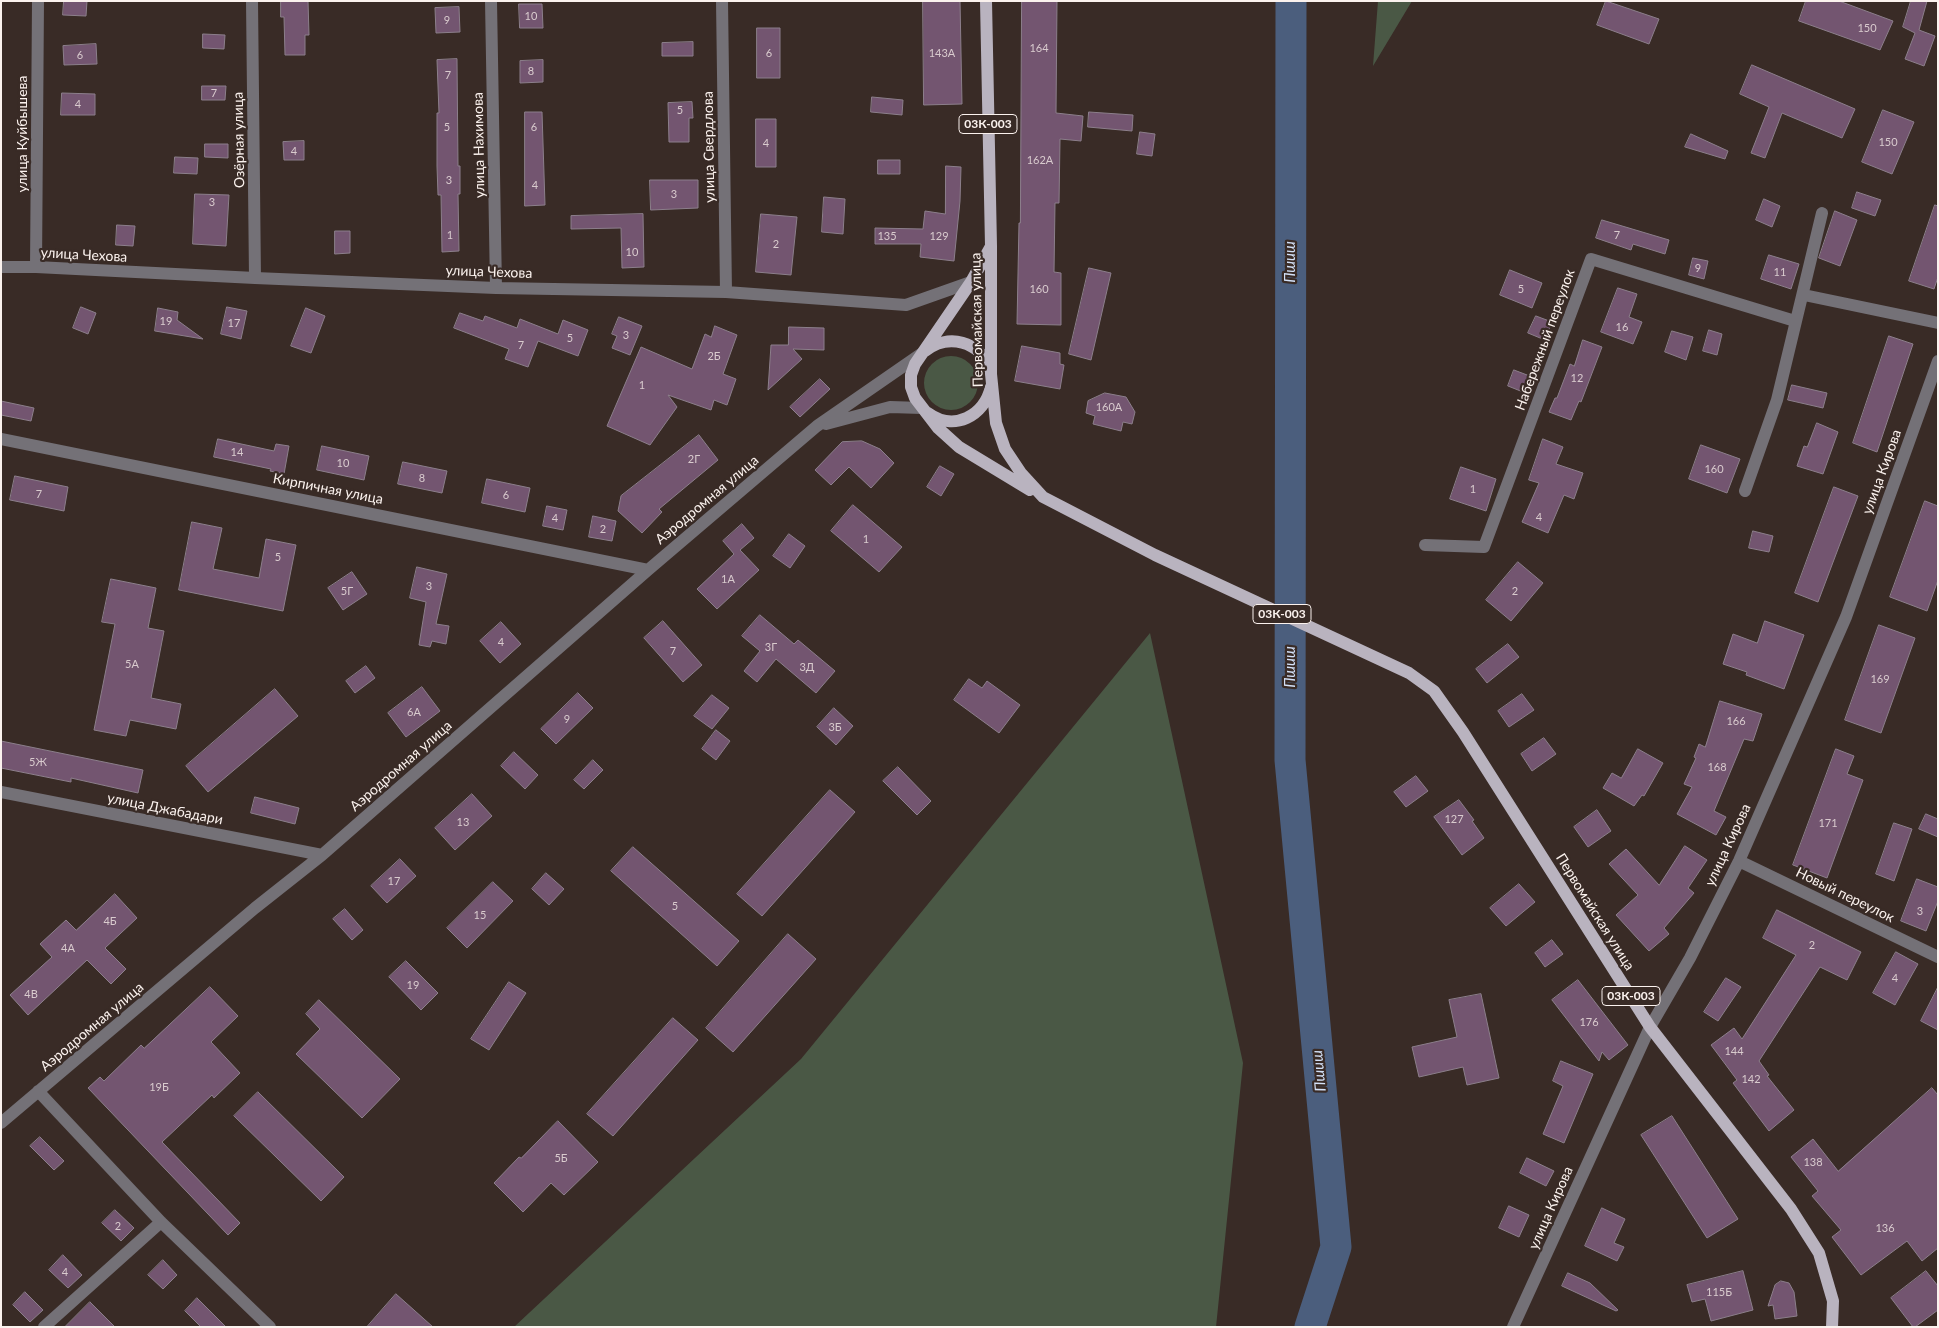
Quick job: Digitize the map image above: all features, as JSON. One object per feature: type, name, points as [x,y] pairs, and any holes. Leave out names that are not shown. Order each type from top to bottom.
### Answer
[{"type":"main road","name":"Первомайская улица","points":[[986,1],[992,246],[992,379],[996,424],[1005,449],[1021,473],[1043,497],[1155,556],[1410,672],[1434,690],[1464,732],[1650,1027],[1785,1201],[1819,1253],[1833,1301],[1832,1327]]},
{"type":"main road","name":"03К-003","points":[[992,246],[971,282],[915,364],[911,375],[911,387],[915,398],[922,408],[938,428],[959,447],[1043,497]]},
{"type":"main road","points":[[921,354],[931,346],[943,341],[962,342],[979,351],[987,361],[992,379],[989,397],[981,408],[964,418],[945,420],[932,416],[922,408]]},
{"type":"street","name":"улица Куйбышева","points":[[36,267],[38,1]]},
{"type":"street","name":"Озёрная улица","points":[[252,1],[255,278]]},
{"type":"street","name":"улица Нахимова","points":[[491,1],[496,288]]},
{"type":"street","name":"улица Свердлова","points":[[722,1],[726,292]]},
{"type":"street","points":[[1745,491],[1777,400],[1795,320],[1804,295],[1822,213]]},
{"type":"street","name":"Набережный переулок","points":[[1425,545],[1484,547],[1591,259],[1795,320]]},
{"type":"street","name":"улица Чехова","points":[[1,267],[496,288],[726,292],[906,305],[971,282]]},
{"type":"street","points":[[1804,295],[1938,323]]},
{"type":"street","name":"Аэродромная улица","points":[[1,1123],[255,908],[322,855],[648,570],[817,426],[921,354]]},
{"type":"street","name":"улица Кирова","points":[[1513,1327],[1650,1027],[1690,958],[1739,861],[1846,617],[1938,361]]},
{"type":"street","name":"Аэродромная улица","points":[[817,426],[890,407],[922,408]]},
{"type":"street","name":"Кирпичная улица","points":[[1,438],[648,570]]},
{"type":"street","name":"улица Джабадари","points":[[1,792],[322,855]]},
{"type":"street","name":"Новый переулок","points":[[1739,861],[1938,957]]},
{"type":"street","points":[[38,1091],[160,1222],[270,1327]]},
{"type":"street","points":[[44,1327],[160,1222]]},
{"type":"green space","points":[[1378,1],[1412,1],[1373,66]]},
{"type":"green space","points":[[951,356],[961,358],[970,364],[976,373],[978,383],[976,393],[970,402],[961,408],[951,410],[941,408],[932,402],[926,393],[924,383],[926,373],[932,364],[941,358]]},
{"type":"green space","points":[[1150,633],[1243,1063],[1216,1327],[514,1327],[801,1059]]},
{"type":"building","points":[[64,1],[87,1],[86,16],[63,15]]},
{"type":"building","points":[[281,1],[308,1],[309,35],[305,35],[305,55],[285,55],[284,17],[281,17]]},
{"type":"building","points":[[923,1],[960,1],[962,104],[924,105]]},
{"type":"building","points":[[1022,1],[1057,1],[1056,113],[1083,116],[1081,141],[1060,139],[1059,203],[1055,203],[1054,272],[1061,273],[1061,325],[1017,324]]},
{"type":"building","points":[[1606,1],[1659,19],[1649,44],[1597,25]]},
{"type":"building","points":[[1806,1],[1839,1],[1893,21],[1880,50],[1799,21]]},
{"type":"building","points":[[1911,1],[1927,1],[1919,30],[1935,36],[1924,66],[1905,59],[1915,33],[1903,27]]},
{"type":"building","points":[[519,4],[542,4],[543,28],[520,28]]},
{"type":"building","points":[[459,7],[460,32],[436,33],[435,8]]},
{"type":"building","points":[[757,28],[780,28],[780,78],[757,78]]},
{"type":"building","points":[[203,34],[225,35],[224,49],[203,48]]},
{"type":"building","points":[[693,42],[693,56],[662,56],[662,43]]},
{"type":"building","points":[[96,44],[97,64],[64,65],[63,46]]},
{"type":"building","points":[[457,59],[458,166],[460,166],[460,194],[458,194],[459,251],[442,252],[441,195],[438,195],[437,166],[437,113],[439,113],[437,60]]},
{"type":"building","points":[[543,60],[543,82],[520,83],[520,61]]},
{"type":"building","points":[[1752,65],[1855,109],[1842,138],[1782,113],[1765,158],[1751,153],[1769,107],[1740,94]]},
{"type":"building","points":[[202,86],[226,86],[225,100],[202,100]]},
{"type":"building","points":[[62,93],[95,94],[95,115],[61,115]]},
{"type":"building","points":[[872,97],[903,100],[902,115],[871,112]]},
{"type":"building","points":[[692,102],[693,118],[689,118],[689,142],[669,142],[668,103]]},
{"type":"building","points":[[1883,110],[1914,122],[1892,174],[1862,162]]},
{"type":"building","points":[[525,112],[542,112],[545,205],[525,206]]},
{"type":"building","points":[[1089,112],[1133,115],[1132,131],[1088,127]]},
{"type":"building","points":[[756,119],[776,119],[776,167],[756,167]]},
{"type":"building","points":[[1140,132],[1155,134],[1152,156],[1137,154]]},
{"type":"building","points":[[1691,134],[1728,151],[1725,159],[1685,147]]},
{"type":"building","points":[[304,141],[304,160],[284,160],[283,142]]},
{"type":"building","points":[[205,144],[228,144],[228,158],[205,157]]},
{"type":"building","points":[[175,157],[198,158],[197,174],[174,173]]},
{"type":"building","points":[[878,160],[900,160],[900,174],[878,174]]},
{"type":"building","points":[[946,166],[961,167],[960,201],[954,261],[920,257],[921,244],[875,244],[875,228],[923,229],[925,211],[945,214]]},
{"type":"building","points":[[650,180],[698,180],[698,208],[651,210]]},
{"type":"building","points":[[1857,192],[1881,200],[1875,216],[1852,208]]},
{"type":"building","points":[[195,194],[229,195],[226,246],[193,244]]},
{"type":"building","points":[[824,197],[845,199],[843,234],[822,232]]},
{"type":"building","points":[[1764,199],[1780,206],[1772,227],[1756,220]]},
{"type":"building","points":[[1935,205],[1938,206],[1938,277],[1934,289],[1909,281]]},
{"type":"building","points":[[1835,211],[1857,220],[1840,266],[1819,258]]},
{"type":"building","points":[[643,214],[644,267],[622,268],[621,228],[571,229],[571,216]]},
{"type":"building","points":[[761,214],[797,217],[791,275],[756,272]]},
{"type":"building","points":[[1602,220],[1669,240],[1665,254],[1633,244],[1631,250],[1596,238]]},
{"type":"building","points":[[117,225],[135,226],[133,246],[116,245]]},
{"type":"building","points":[[335,231],[350,231],[350,253],[335,254]]},
{"type":"building","points":[[1769,255],[1799,264],[1791,289],[1761,279]]},
{"type":"building","points":[[1693,258],[1708,261],[1704,279],[1689,275]]},
{"type":"building","points":[[1089,268],[1111,273],[1091,360],[1069,354]]},
{"type":"building","points":[[1510,270],[1542,283],[1532,308],[1500,295]]},
{"type":"building","points":[[1618,288],[1637,294],[1629,317],[1642,322],[1633,344],[1601,332]]},
{"type":"building","points":[[81,307],[96,313],[88,334],[73,328]]},
{"type":"building","points":[[227,307],[247,311],[241,339],[221,334]]},
{"type":"building","points":[[158,308],[178,312],[177,320],[203,339],[155,331]]},
{"type":"building","points":[[306,308],[325,316],[311,353],[291,346]]},
{"type":"building","points":[[460,313],[483,321],[485,316],[517,328],[520,319],[558,334],[563,320],[588,330],[578,356],[538,341],[528,367],[505,359],[509,349],[454,328]]},
{"type":"building","points":[[1536,316],[1552,322],[1545,340],[1528,333]]},
{"type":"building","points":[[619,317],[642,326],[630,355],[612,348],[617,336],[612,334]]},
{"type":"building","points":[[715,326],[737,335],[723,374],[736,379],[727,405],[714,400],[711,410],[668,395],[677,407],[650,445],[607,426],[641,347],[692,369],[705,334],[711,337]]},
{"type":"building","points":[[789,327],[824,328],[824,350],[793,349],[802,359],[768,390],[771,345],[788,345]]},
{"type":"building","points":[[1709,330],[1722,334],[1717,355],[1703,351]]},
{"type":"building","points":[[1672,331],[1693,337],[1686,360],[1665,352]]},
{"type":"building","points":[[1889,336],[1913,344],[1877,452],[1853,443]]},
{"type":"building","points":[[1583,340],[1602,347],[1581,402],[1579,401],[1571,420],[1549,412],[1555,398],[1557,398],[1570,364],[1574,366]]},
{"type":"building","points":[[1022,346],[1060,353],[1060,364],[1064,365],[1060,389],[1015,381]]},
{"type":"building","points":[[1514,370],[1535,378],[1528,394],[1508,386]]},
{"type":"building","points":[[820,379],[830,389],[800,417],[790,407]]},
{"type":"building","points":[[1792,385],[1827,393],[1823,408],[1788,400]]},
{"type":"building","points":[[1105,393],[1126,397],[1135,412],[1132,424],[1123,422],[1121,431],[1093,424],[1095,416],[1086,413],[1088,401]]},
{"type":"building","points":[[1,401],[34,408],[31,421],[1,415]]},
{"type":"building","points":[[1817,423],[1838,432],[1823,474],[1797,466],[1804,446],[1807,447]]},
{"type":"building","points":[[699,435],[718,460],[659,509],[662,512],[642,533],[618,511],[621,496]]},
{"type":"building","points":[[218,439],[274,451],[276,444],[289,446],[284,474],[270,471],[271,469],[214,457]]},
{"type":"building","points":[[1543,439],[1563,447],[1556,464],[1583,473],[1574,499],[1564,495],[1548,533],[1522,522],[1539,483],[1529,480]]},
{"type":"building","points":[[862,441],[880,449],[894,463],[871,488],[849,467],[831,485],[815,470],[842,442]]},
{"type":"building","points":[[1701,445],[1740,459],[1727,493],[1689,479]]},
{"type":"building","points":[[322,446],[369,456],[364,480],[317,470]]},
{"type":"building","points":[[403,462],[447,471],[442,493],[398,484]]},
{"type":"building","points":[[940,466],[954,474],[941,496],[927,487]]},
{"type":"building","points":[[1461,467],[1496,479],[1486,511],[1450,499]]},
{"type":"building","points":[[15,476],[68,487],[64,511],[10,500]]},
{"type":"building","points":[[487,479],[530,488],[525,512],[482,503]]},
{"type":"building","points":[[1834,487],[1858,496],[1818,602],[1795,593]]},
{"type":"building","points":[[1925,501],[1938,506],[1938,580],[1927,611],[1890,597]]},
{"type":"building","points":[[853,505],[902,547],[879,572],[831,531]]},
{"type":"building","points":[[547,506],[567,510],[563,530],[543,526]]},
{"type":"building","points":[[593,516],[616,521],[612,541],[589,537]]},
{"type":"building","points":[[192,522],[222,528],[213,569],[259,578],[266,539],[296,545],[283,611],[179,590]]},
{"type":"building","points":[[742,524],[754,538],[740,550],[759,570],[717,609],[697,589],[734,554],[723,541]]},
{"type":"building","points":[[1753,531],[1773,536],[1769,552],[1749,548]]},
{"type":"building","points":[[789,534],[805,546],[790,568],[773,556]]},
{"type":"building","points":[[1518,562],[1543,583],[1511,621],[1486,600]]},
{"type":"building","points":[[417,567],[447,574],[436,624],[449,626],[446,644],[432,641],[430,647],[419,645],[426,602],[410,598]]},
{"type":"building","points":[[352,572],[367,594],[343,610],[328,588]]},
{"type":"building","points":[[111,579],[156,588],[148,628],[164,631],[151,698],[181,704],[176,729],[130,720],[126,736],[94,730],[115,624],[102,622]]},
{"type":"building","points":[[760,615],[794,644],[798,640],[835,671],[816,693],[776,659],[757,682],[744,671],[760,651],[742,636]]},
{"type":"building","points":[[663,621],[702,665],[683,682],[644,638]]},
{"type":"building","points":[[1765,621],[1804,635],[1784,689],[1746,675],[1747,672],[1723,664],[1733,634],[1757,643]]},
{"type":"building","points":[[501,622],[521,644],[500,663],[480,641]]},
{"type":"building","points":[[1879,625],[1915,638],[1881,733],[1845,720]]},
{"type":"building","points":[[1508,644],[1519,657],[1487,683],[1476,669]]},
{"type":"building","points":[[366,666],[375,678],[355,693],[346,681]]},
{"type":"building","points":[[969,679],[982,688],[987,681],[1020,705],[999,733],[954,700]]},
{"type":"building","points":[[422,687],[440,711],[406,737],[388,713]]},
{"type":"building","points":[[275,689],[298,716],[208,792],[186,766]]},
{"type":"building","points":[[578,693],[593,708],[556,744],[541,729]]},
{"type":"building","points":[[1522,694],[1534,710],[1509,727],[1498,711]]},
{"type":"building","points":[[712,695],[729,708],[712,729],[694,716]]},
{"type":"building","points":[[1720,701],[1762,714],[1753,741],[1744,739],[1714,811],[1726,817],[1716,835],[1677,814],[1692,787],[1684,784],[1696,758],[1694,757],[1699,744],[1705,747]]},
{"type":"building","points":[[834,708],[853,726],[836,745],[817,727]]},
{"type":"building","points":[[716,730],[730,741],[716,760],[702,749]]},
{"type":"building","points":[[1544,738],[1556,754],[1532,771],[1521,754]]},
{"type":"building","points":[[1,741],[143,770],[138,793],[71,778],[71,782],[1,768]]},
{"type":"building","points":[[1638,749],[1663,763],[1644,796],[1642,795],[1634,806],[1603,788],[1612,773],[1621,778]]},
{"type":"building","points":[[1836,749],[1854,756],[1847,774],[1863,780],[1827,878],[1793,865]]},
{"type":"building","points":[[514,752],[538,775],[525,789],[501,766]]},
{"type":"building","points":[[593,760],[603,770],[584,789],[574,780]]},
{"type":"building","points":[[898,767],[931,801],[917,815],[883,781]]},
{"type":"building","points":[[1416,776],[1428,791],[1406,807],[1394,792]]},
{"type":"building","points":[[830,790],[855,812],[762,916],[737,894]]},
{"type":"building","points":[[472,794],[492,816],[455,850],[435,828]]},
{"type":"building","points":[[255,797],[299,808],[295,824],[251,813]]},
{"type":"building","points":[[1459,800],[1474,820],[1472,821],[1484,838],[1462,855],[1434,817]]},
{"type":"building","points":[[1597,810],[1611,831],[1588,847],[1574,827]]},
{"type":"building","points":[[1926,814],[1938,819],[1938,837],[1919,829]]},
{"type":"building","points":[[1894,823],[1912,829],[1894,881],[1876,874]]},
{"type":"building","points":[[1685,846],[1707,860],[1688,888],[1694,893],[1664,928],[1669,934],[1649,951],[1616,915],[1638,895],[1609,864],[1626,849],[1659,885]]},
{"type":"building","points":[[633,847],[739,941],[717,966],[611,871]]},
{"type":"building","points":[[400,859],[416,876],[387,903],[371,886]]},
{"type":"building","points":[[546,873],[564,889],[549,905],[532,889]]},
{"type":"building","points":[[1917,879],[1938,887],[1938,901],[1926,931],[1901,921]]},
{"type":"building","points":[[493,882],[513,901],[467,948],[447,928]]},
{"type":"building","points":[[1519,884],[1535,902],[1506,926],[1490,908]]},
{"type":"building","points":[[115,894],[137,918],[105,948],[126,969],[111,984],[87,960],[28,1015],[10,995],[52,957],[40,944],[66,920],[76,930]]},
{"type":"building","points":[[345,909],[363,930],[352,940],[333,919]]},
{"type":"building","points":[[1777,910],[1861,952],[1847,980],[1820,967],[1759,1061],[1769,1075],[1767,1076],[1794,1110],[1769,1131],[1733,1083],[1737,1080],[1711,1045],[1734,1028],[1742,1039],[1796,955],[1763,938]]},
{"type":"building","points":[[788,934],[816,959],[733,1052],[706,1028]]},
{"type":"building","points":[[1552,940],[1563,954],[1545,967],[1535,953]]},
{"type":"building","points":[[1896,952],[1918,964],[1895,1005],[1873,993]]},
{"type":"building","points":[[406,961],[438,993],[421,1010],[389,977]]},
{"type":"building","points":[[1726,978],[1741,987],[1718,1021],[1704,1012]]},
{"type":"building","points":[[1578,980],[1628,1045],[1609,1060],[1602,1052],[1599,1061],[1552,1000]]},
{"type":"building","points":[[509,982],[526,993],[489,1050],[471,1039]]},
{"type":"building","points":[[210,987],[238,1016],[211,1042],[240,1073],[214,1098],[212,1095],[162,1142],[240,1223],[228,1235],[88,1088],[100,1077],[104,1081],[141,1045],[144,1048]]},
{"type":"building","points":[[1938,987],[1938,1030],[1921,1021]]},
{"type":"building","points":[[1481,994],[1499,1078],[1467,1085],[1463,1067],[1419,1077],[1412,1047],[1457,1037],[1449,1000]]},
{"type":"building","points":[[319,1000],[400,1079],[362,1118],[296,1054],[320,1029],[306,1014]]},
{"type":"building","points":[[673,1018],[698,1040],[613,1136],[587,1114]]},
{"type":"building","points":[[1561,1061],[1593,1074],[1564,1143],[1543,1134],[1563,1086],[1553,1081]]},
{"type":"building","points":[[1932,1088],[1938,1095],[1938,1248],[1922,1261],[1907,1241],[1861,1275],[1832,1237],[1841,1230],[1812,1196],[1818,1191],[1791,1157],[1813,1139],[1838,1171]]},
{"type":"building","points":[[258,1092],[344,1177],[321,1201],[234,1116]]},
{"type":"building","points":[[1672,1116],[1738,1219],[1707,1238],[1641,1135]]},
{"type":"building","points":[[558,1121],[598,1162],[564,1195],[551,1183],[523,1212],[494,1183]]},
{"type":"building","points":[[40,1137],[64,1161],[54,1170],[30,1146]]},
{"type":"building","points":[[1527,1158],[1554,1171],[1546,1186],[1520,1173]]},
{"type":"building","points":[[1509,1206],[1529,1215],[1519,1237],[1499,1228]]},
{"type":"building","points":[[1602,1208],[1625,1219],[1614,1243],[1624,1247],[1617,1261],[1585,1246]]},
{"type":"building","points":[[115,1210],[134,1228],[121,1241],[102,1223]]},
{"type":"building","points":[[63,1255],[82,1275],[68,1288],[49,1270]]},
{"type":"building","points":[[163,1260],[177,1275],[163,1289],[148,1275]]},
{"type":"building","points":[[1743,1271],[1753,1310],[1711,1321],[1705,1299],[1692,1302],[1687,1285]]},
{"type":"building","points":[[1926,1271],[1938,1286],[1938,1310],[1913,1327],[1891,1298]]},
{"type":"building","points":[[1568,1273],[1590,1283],[1618,1310],[1616,1311],[1562,1286]]},
{"type":"building","points":[[1781,1281],[1789,1283],[1794,1292],[1797,1316],[1775,1319],[1773,1305],[1768,1306],[1775,1285]]},
{"type":"building","points":[[25,1292],[43,1310],[30,1322],[13,1305]]},
{"type":"building","points":[[396,1294],[433,1327],[367,1327]]},
{"type":"building","points":[[197,1298],[226,1327],[201,1327],[185,1311]]},
{"type":"building","points":[[90,1302],[115,1327],[65,1327]]},
{"type":"waterway","name":"Пшиш","points":[[1291,1],[1290,760],[1336,1247],[1310,1327]]}]
